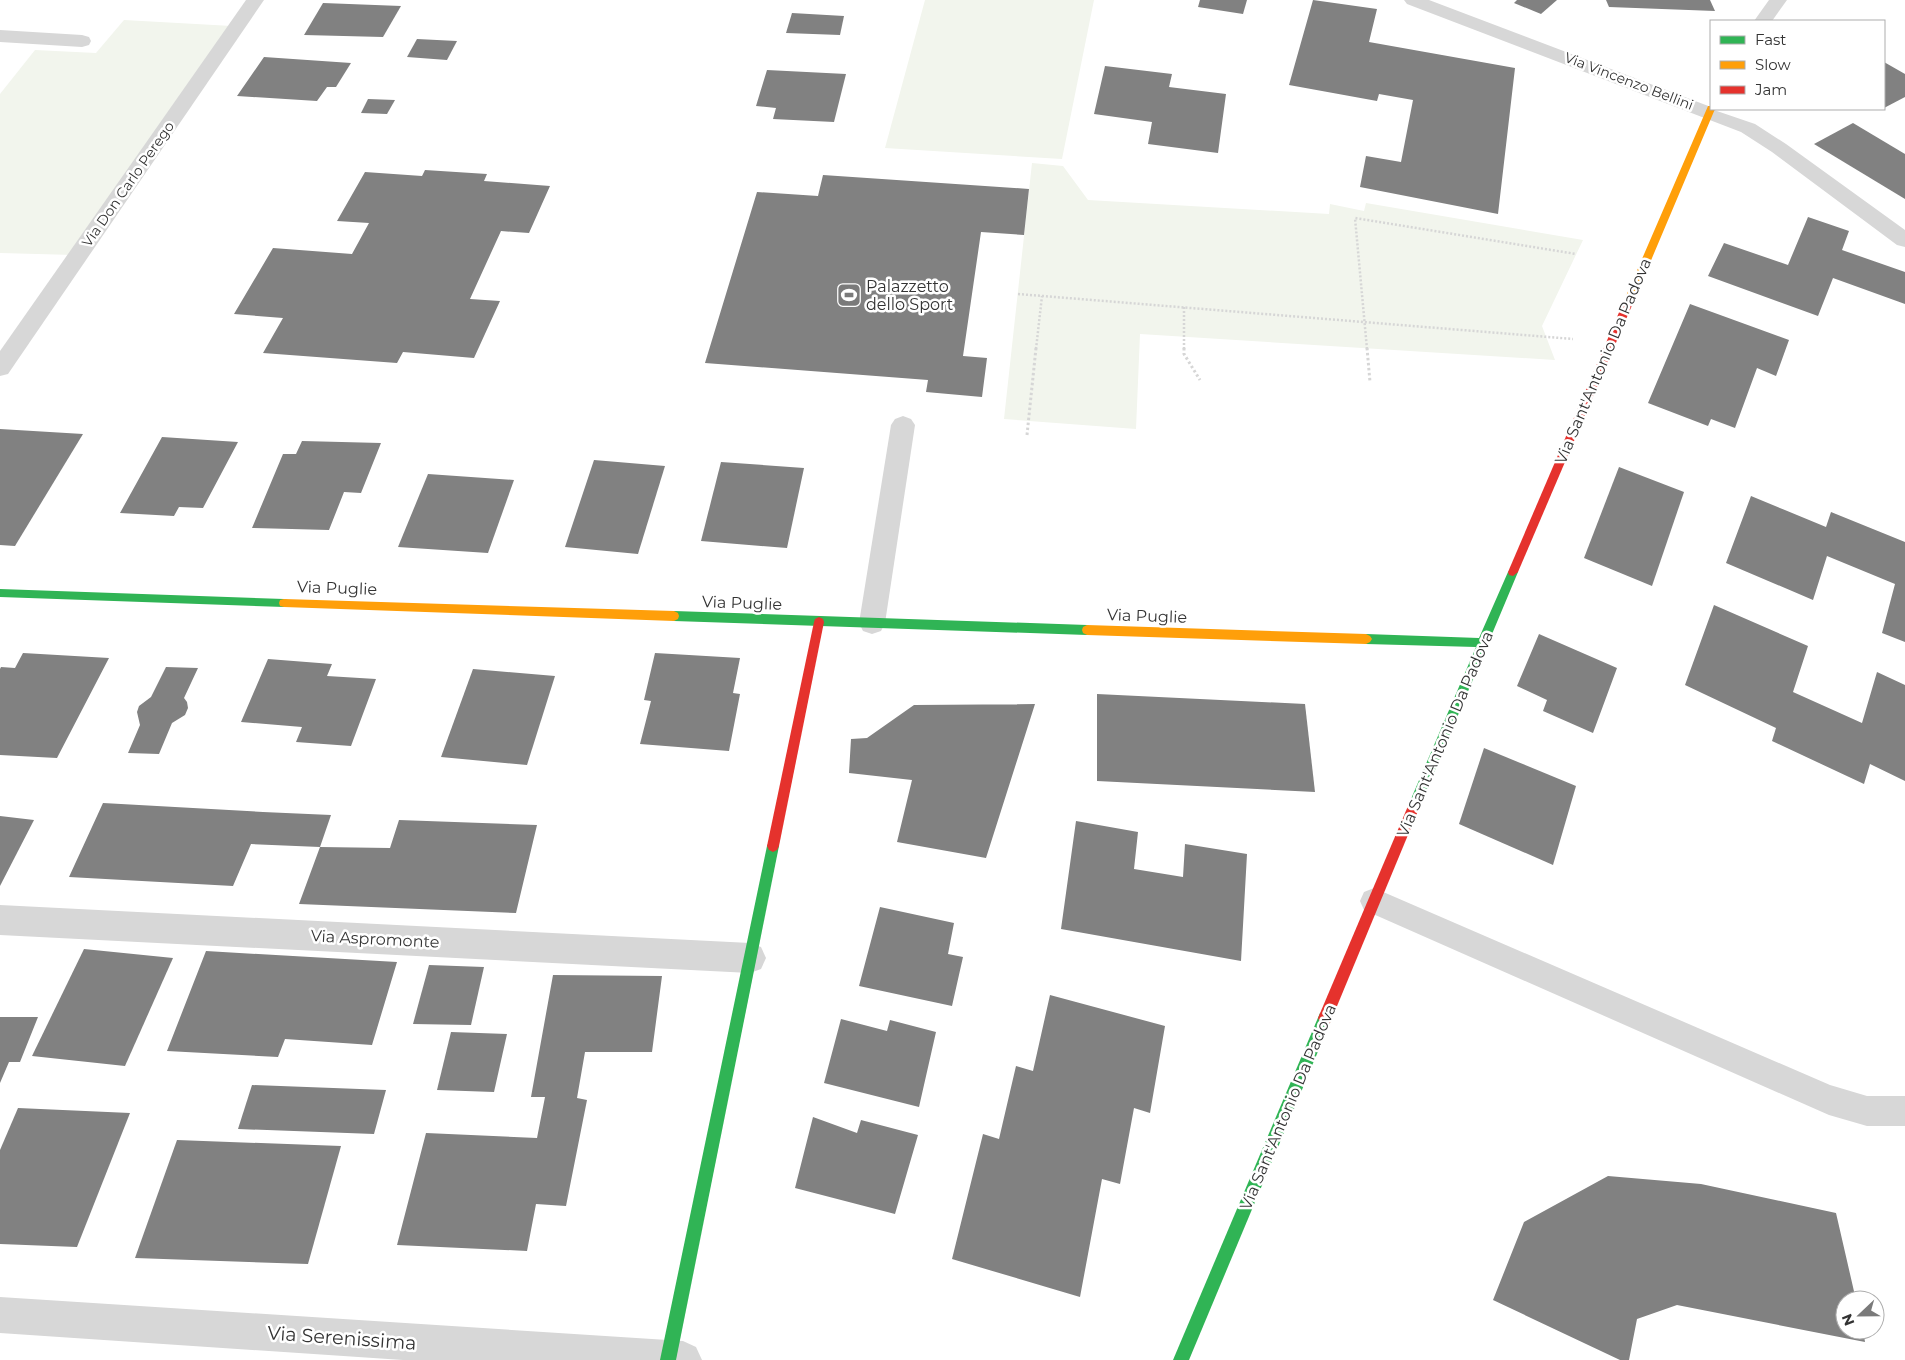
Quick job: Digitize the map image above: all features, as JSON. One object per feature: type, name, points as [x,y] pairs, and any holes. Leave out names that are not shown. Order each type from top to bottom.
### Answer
[{"type":"street","name":"Via Don Carlo Perego","points":[[0,368],[255,0]]},
{"type":"street","name":"Via Vincenzo Bellini","points":[[1413,0],[1710,110],[1748,128],[1769,140],[1905,240]]},
{"type":"street","points":[[1763,20],[1778,0]]},
{"type":"street","points":[[0,36],[82,41]]},
{"type":"street","name":"Via Sant'Antonio Da Padova","points":[[1181,1360],[1482,643],[1710,110]]},
{"type":"street","points":[[872,624],[903,424]]},
{"type":"street","name":"Via Puglie","points":[[0,593],[872,624],[1482,643]]},
{"type":"street","points":[[668,1360],[820,622]]},
{"type":"street","name":"Via Aspromonte","points":[[0,920],[750,958]]},
{"type":"street","name":"Via Serenissima","points":[[0,1315],[684,1360]]},
{"type":"lane","points":[[1374,902],[1829,1100],[1866,1111],[1905,1111]]},
{"type":"path","points":[[1370,382],[1356,218],[1576,254]]},
{"type":"path","points":[[1018,294],[1584,340],[1608,349]]},
{"type":"path","points":[[1027,435],[1042,296]]},
{"type":"path","points":[[1184,307],[1184,354],[1200,380]]},
{"type":"shaded area","points":[[925,0],[1094,0],[1062,159],[885,148]]},
{"type":"shaded area","points":[[124,20],[232,26],[74,255],[0,253],[0,94],[35,50],[96,53]]},
{"type":"shaded area","points":[[1032,163],[1063,166],[1088,200],[1329,214],[1330,204],[1364,211],[1366,203],[1583,240],[1542,326],[1555,360],[1140,334],[1136,429],[1004,419]]},
{"type":"building","points":[[1200,0],[1247,0],[1243,14],[1198,7]]},
{"type":"building","points":[[1313,0],[1377,9],[1369,42],[1515,68],[1498,214],[1360,187],[1366,156],[1401,162],[1413,100],[1379,94],[1377,101],[1289,85]]},
{"type":"building","points":[[1517,0],[1557,0],[1541,14],[1514,3]]},
{"type":"building","points":[[1606,0],[1710,0],[1715,11],[1609,7]]},
{"type":"building","points":[[323,3],[401,6],[383,37],[304,35]]},
{"type":"building","points":[[792,13],[844,16],[840,35],[786,33]]},
{"type":"building","points":[[417,39],[457,41],[447,60],[407,57]]},
{"type":"building","points":[[264,57],[351,63],[336,87],[327,87],[317,101],[237,96]]},
{"type":"building","points":[[1885,63],[1905,74],[1905,97],[1885,107]]},
{"type":"building","points":[[1105,66],[1172,74],[1169,87],[1226,94],[1218,153],[1148,144],[1152,122],[1094,114]]},
{"type":"building","points":[[767,70],[846,74],[834,122],[773,119],[776,108],[756,106]]},
{"type":"building","points":[[368,99],[395,100],[387,114],[361,113]]},
{"type":"building","points":[[1853,123],[1905,154],[1905,199],[1814,144]]},
{"type":"building","points":[[425,170],[487,174],[484,181],[550,186],[529,233],[501,231],[470,299],[500,301],[474,358],[403,352],[397,363],[263,353],[283,318],[234,314],[273,248],[352,254],[369,223],[337,221],[365,172],[422,176]]},
{"type":"building","name":"Palazzetto dello Sport","points":[[823,175],[1029,189],[1024,235],[981,232],[963,356],[987,358],[982,397],[926,392],[928,380],[705,363],[757,192],[818,196]]},
{"type":"building","points":[[1808,217],[1849,231],[1842,250],[1905,272],[1905,304],[1833,278],[1818,316],[1708,276],[1724,243],[1788,265]]},
{"type":"building","points":[[1690,304],[1789,340],[1776,376],[1757,368],[1735,428],[1711,419],[1708,426],[1648,403]]},
{"type":"building","points":[[0,429],[83,434],[15,546],[0,545]]},
{"type":"building","points":[[162,437],[238,442],[203,508],[179,507],[174,516],[120,513]]},
{"type":"building","points":[[302,441],[381,443],[361,493],[344,492],[329,530],[252,528],[283,454],[296,454]]},
{"type":"building","points":[[594,460],[665,466],[638,554],[565,547]]},
{"type":"building","points":[[721,462],[804,468],[787,548],[701,541]]},
{"type":"building","points":[[1619,467],[1684,492],[1652,586],[1584,558]]},
{"type":"building","points":[[428,474],[514,480],[488,553],[398,547]]},
{"type":"building","points":[[1751,496],[1826,527],[1831,512],[1905,542],[1905,642],[1882,633],[1895,584],[1827,556],[1813,600],[1726,563]]},
{"type":"building","points":[[1714,605],[1808,646],[1793,692],[1862,723],[1877,672],[1905,685],[1905,781],[1870,764],[1864,784],[1772,741],[1776,728],[1685,685]]},
{"type":"building","points":[[1539,634],[1617,668],[1593,733],[1543,711],[1547,700],[1517,686]]},
{"type":"building","points":[[23,653],[109,658],[57,758],[0,755],[0,669],[1,667],[15,668]]},
{"type":"building","points":[[655,653],[740,658],[733,693],[740,694],[729,751],[640,744],[651,701],[644,700]]},
{"type":"building","points":[[268,659],[332,664],[327,676],[376,679],[351,746],[296,742],[302,727],[241,722]]},
{"type":"building","points":[[166,667],[198,668],[184,698],[188,708],[185,715],[172,723],[159,754],[128,753],[140,725],[137,712],[139,706],[151,697]]},
{"type":"building","points":[[473,669],[555,676],[527,765],[441,757]]},
{"type":"building","points":[[1097,694],[1305,704],[1315,792],[1097,781]]},
{"type":"building","points":[[1035,704],[986,858],[897,842],[912,780],[849,773],[851,739],[867,738],[914,705]]},
{"type":"building","points":[[1484,748],[1576,786],[1553,865],[1459,824]]},
{"type":"building","points":[[103,803],[331,815],[320,847],[251,844],[233,886],[69,877]]},
{"type":"building","points":[[0,816],[34,820],[0,886]]},
{"type":"building","points":[[399,820],[537,825],[516,913],[299,904],[320,847],[390,848]]},
{"type":"building","points":[[1076,821],[1138,832],[1134,869],[1183,877],[1185,844],[1247,854],[1241,961],[1061,929]]},
{"type":"building","points":[[880,907],[954,923],[948,954],[963,957],[952,1006],[859,986]]},
{"type":"building","points":[[84,949],[173,958],[125,1066],[32,1056]]},
{"type":"building","points":[[206,951],[397,962],[372,1045],[285,1039],[278,1057],[167,1051]]},
{"type":"building","points":[[429,965],[484,967],[471,1025],[413,1024]]},
{"type":"building","points":[[553,975],[662,976],[652,1052],[585,1052],[577,1098],[587,1100],[566,1206],[536,1204],[527,1251],[397,1245],[426,1133],[537,1138],[545,1097],[531,1097]]},
{"type":"building","points":[[1050,995],[1165,1026],[1150,1113],[1134,1108],[1120,1184],[1102,1179],[1080,1297],[952,1259],[983,1134],[999,1139],[1016,1066],[1033,1071]]},
{"type":"building","points":[[0,1017],[38,1017],[20,1062],[9,1062],[0,1083]]},
{"type":"building","points":[[841,1019],[887,1031],[890,1020],[936,1032],[919,1107],[824,1083]]},
{"type":"building","points":[[451,1032],[507,1034],[494,1092],[437,1090]]},
{"type":"building","points":[[252,1085],[386,1090],[374,1134],[238,1129]]},
{"type":"building","points":[[18,1108],[130,1113],[77,1247],[0,1244],[0,1150]]},
{"type":"building","points":[[813,1117],[857,1133],[861,1120],[918,1135],[895,1214],[795,1188]]},
{"type":"building","points":[[177,1140],[341,1146],[308,1264],[135,1258]]},
{"type":"building","points":[[1608,1176],[1701,1184],[1836,1213],[1854,1290],[1835,1290],[1835,1336],[1677,1305],[1637,1319],[1629,1360],[1620,1360],[1493,1300],[1524,1222]]},
{"type":"traffic: fast","points":[[1414,806],[1513,572]]},
{"type":"traffic: fast","points":[[0,593],[284,603]]},
{"type":"traffic: fast","points":[[674,616],[1087,630]]},
{"type":"traffic: fast","points":[[1366,639],[1483,643]]},
{"type":"traffic: fast","points":[[668,1360],[773,846]]},
{"type":"traffic: fast","points":[[1181,1360],[1325,1018]]},
{"type":"traffic: slow","points":[[1628,303],[1710,110]]},
{"type":"traffic: slow","points":[[284,603],[674,616]]},
{"type":"traffic: slow","points":[[1087,630],[1366,639]]},
{"type":"traffic: jam","points":[[1513,572],[1628,303]]},
{"type":"traffic: jam","points":[[773,846],[819,622]]},
{"type":"traffic: jam","points":[[1325,1018],[1414,806]]},
{"type":"place","name":"Palazzetto dello Sport","points":[[849,295]]}]
